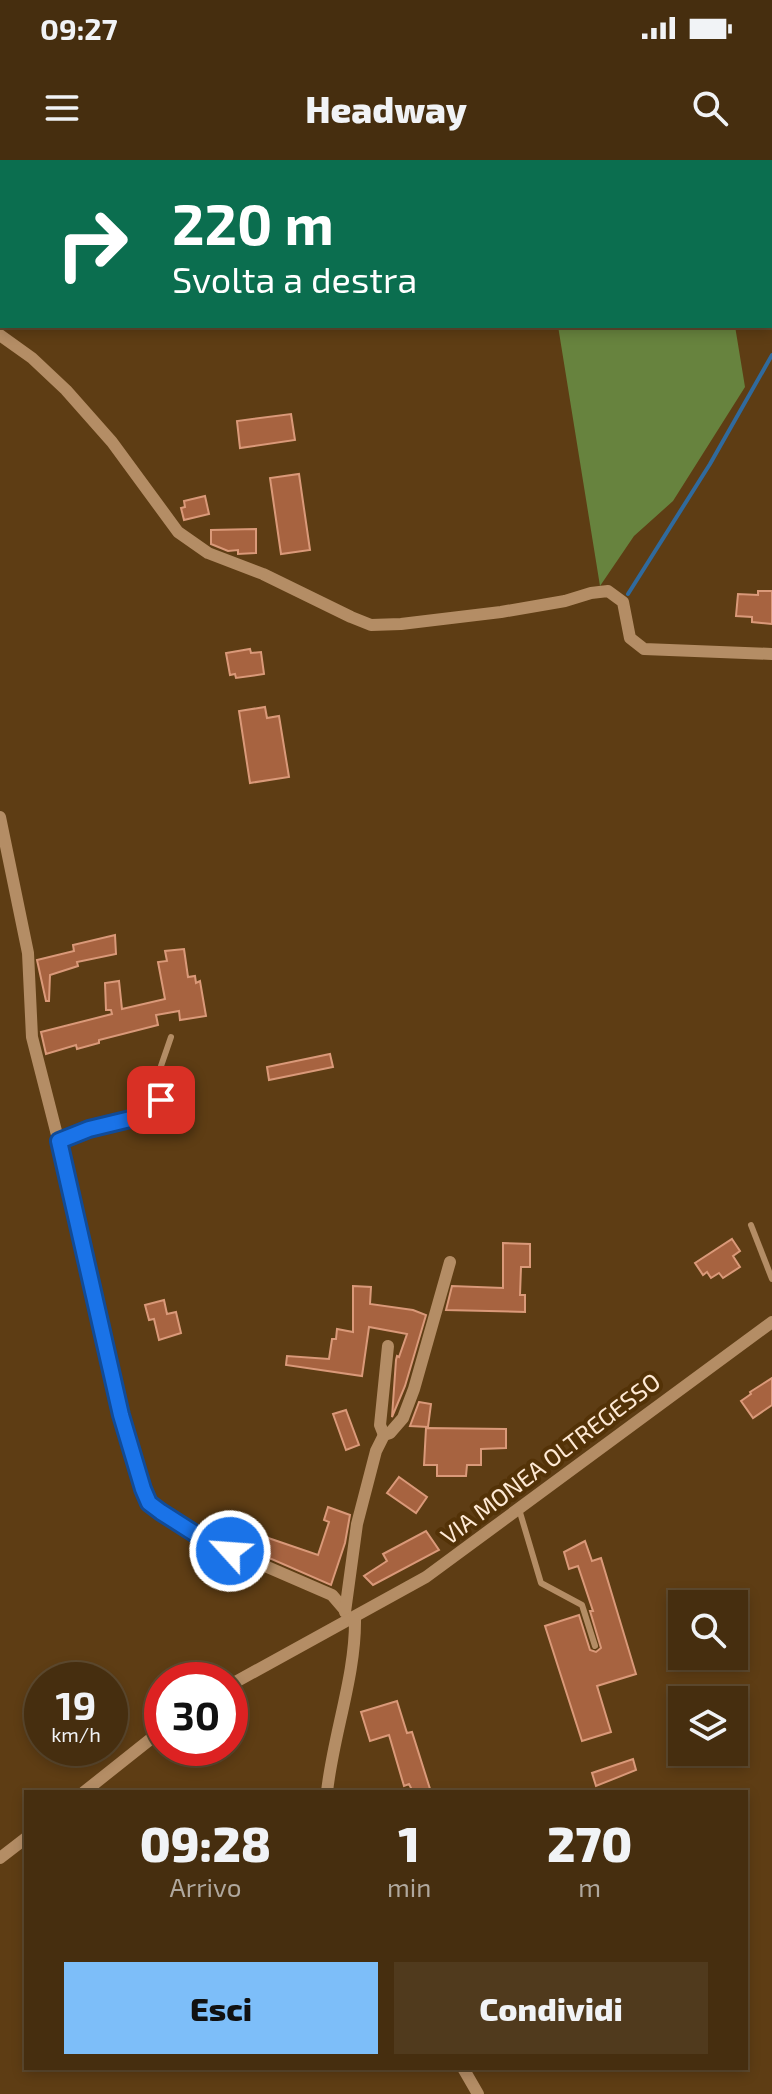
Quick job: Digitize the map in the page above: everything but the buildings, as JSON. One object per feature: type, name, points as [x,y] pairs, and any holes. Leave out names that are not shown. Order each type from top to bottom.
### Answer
[{"type":"street","points":[[0,335],[32,358],[66,390],[112,442],[178,532],[208,553],[263,574],[371,625],[501,612],[608,591],[623,602],[630,638],[644,649],[772,654]]},
{"type":"street","points":[[0,817],[28,953],[32,1037],[59,1141],[121,1415],[149,1503],[205,1540],[332,1595],[349,1616]]},
{"type":"street","points":[[327,1790],[355,1640],[347,1591],[357,1524],[376,1451],[384,1435],[390,1433],[403,1418],[414,1389],[450,1262]]},
{"type":"street","name":"VIA MONEA OLTREGESSO","points":[[248,1675],[349,1616],[426,1577],[772,1322]]},
{"type":"street","points":[[384,1435],[380,1425],[388,1346]]},
{"type":"street","points":[[332,1595],[347,1591]]},
{"type":"street","points":[[87,1790],[144,1744]]},
{"type":"street","points":[[0,1858],[24,1840]]},
{"type":"street","points":[[464,2070],[478,2094]]},
{"type":"lane","points":[[59,1141],[89,1129],[151,1114],[161,1100],[161,1066],[171,1037]]},
{"type":"lane","points":[[751,1225],[772,1279]]},
{"type":"lane","points":[[519,1509],[541,1583],[582,1605],[595,1646]]},
{"type":"green space","points":[[558,328],[735,328],[745,387],[673,501],[634,536],[600,586]]},
{"type":"waterway","points":[[628,594],[710,464],[772,355]]},
{"type":"route","points":[[161,1100],[151,1114],[89,1129],[59,1141],[121,1415],[143,1489],[149,1503],[161,1512],[205,1540],[230,1551]]}]
